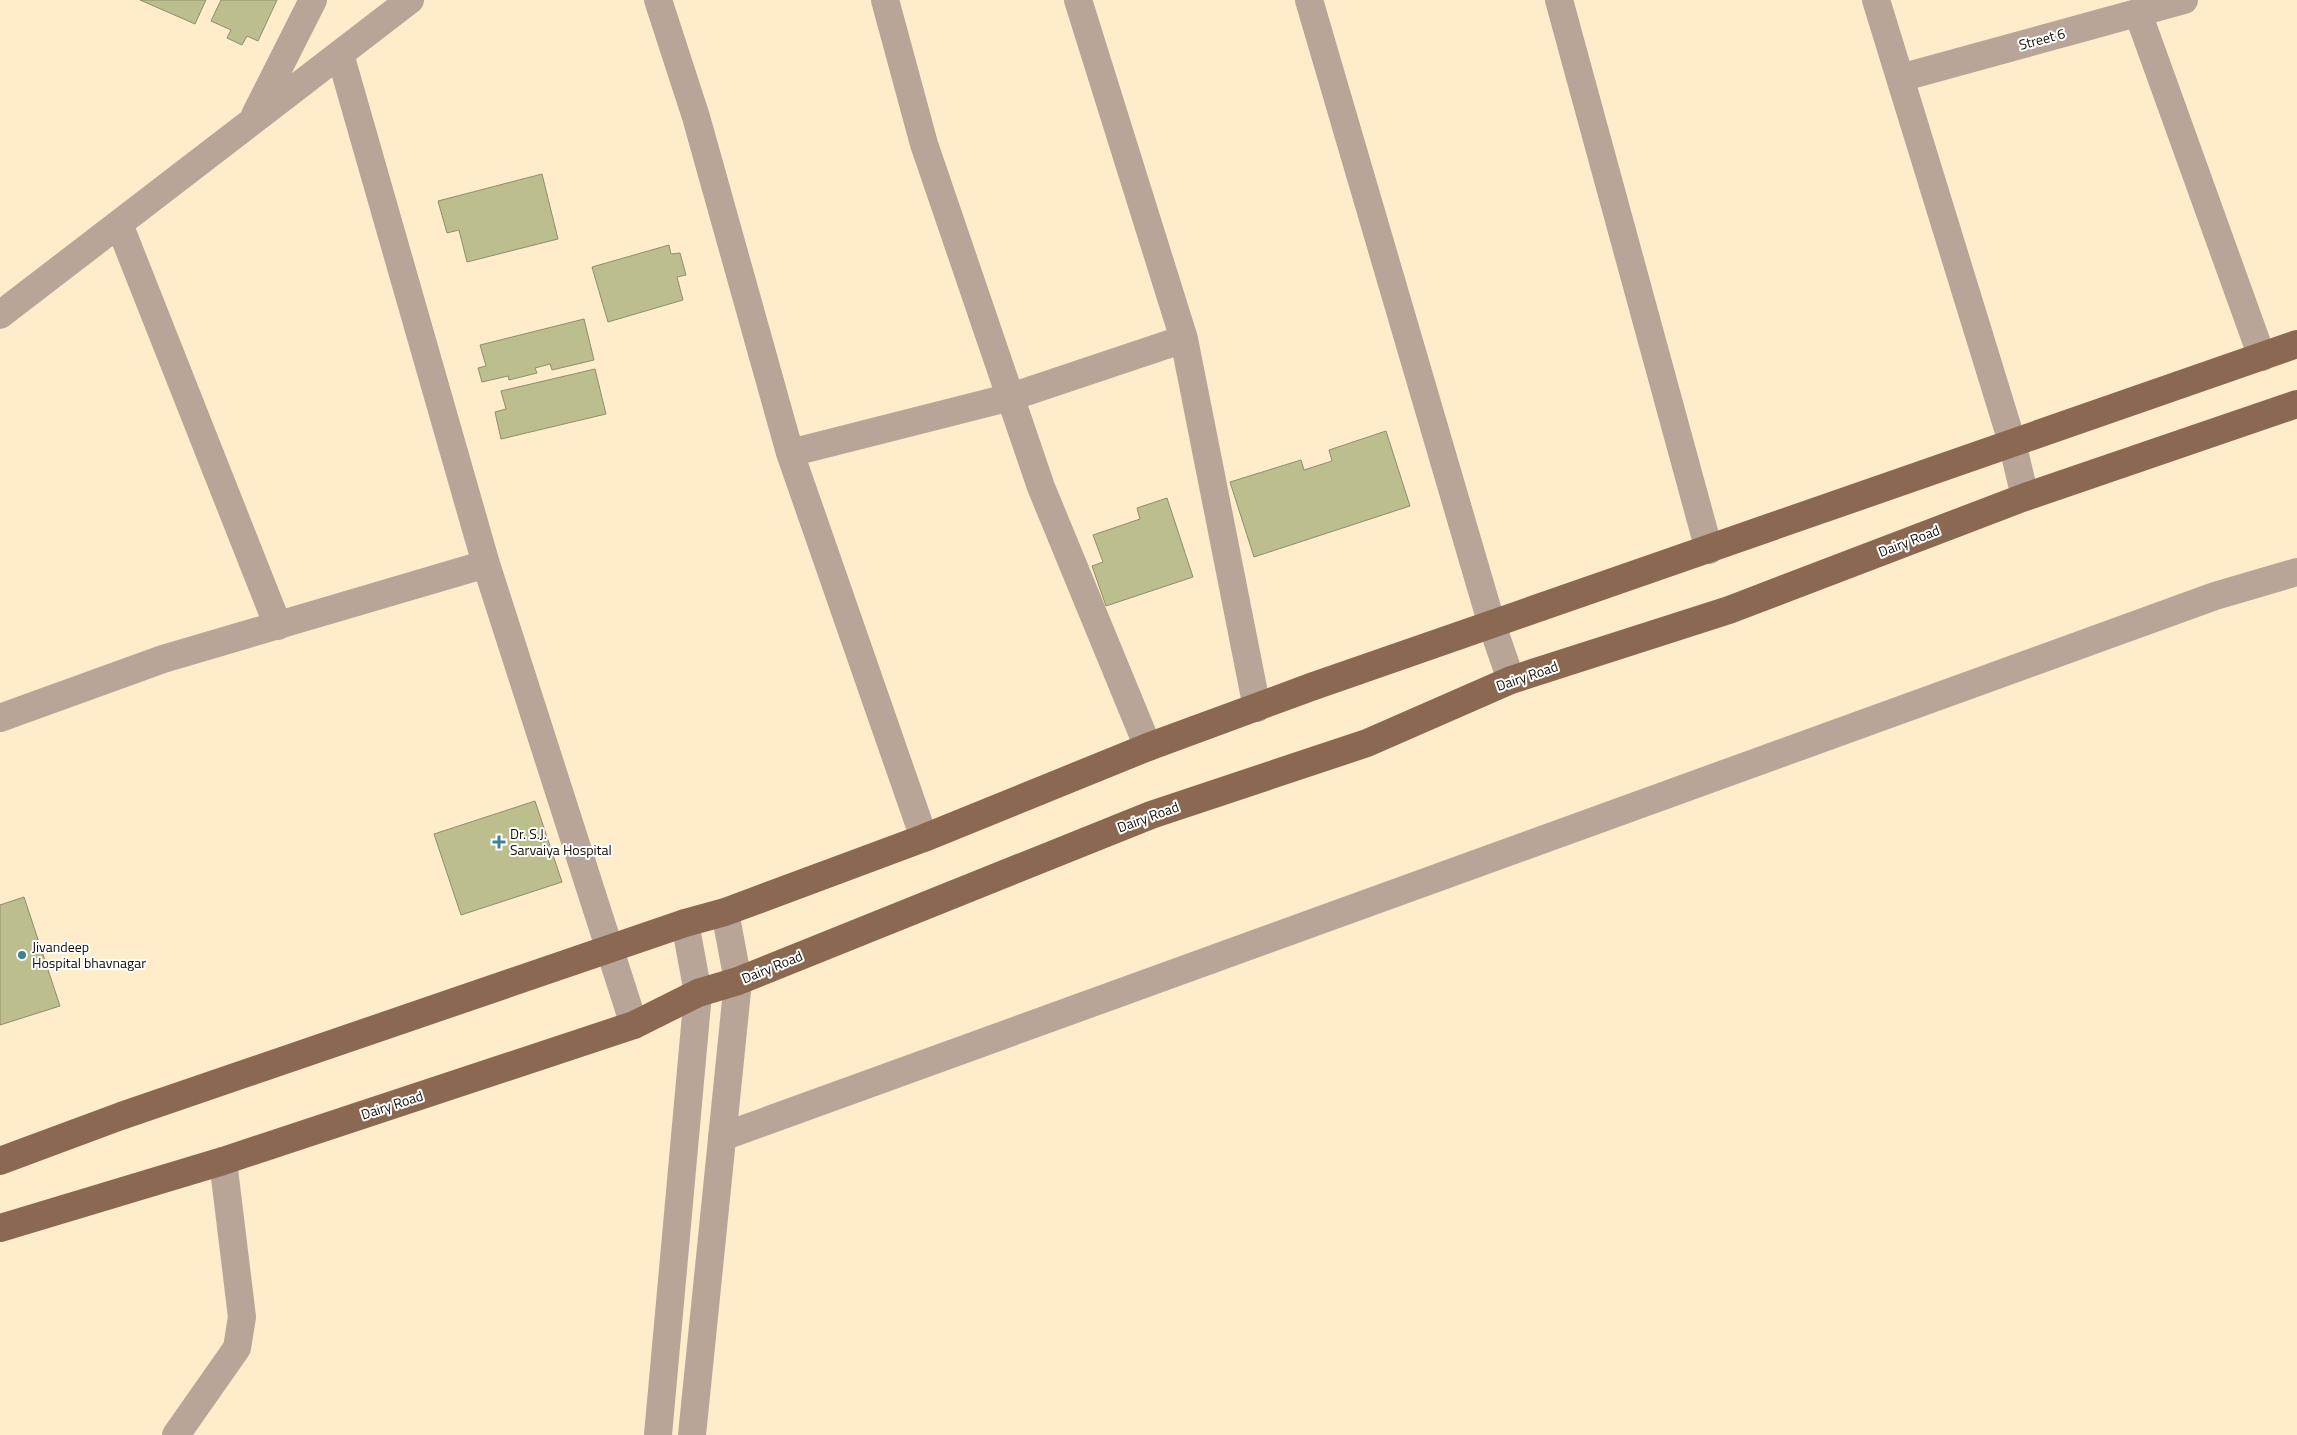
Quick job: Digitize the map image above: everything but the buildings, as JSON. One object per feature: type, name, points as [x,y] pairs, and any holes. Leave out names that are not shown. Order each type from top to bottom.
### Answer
[{"type":"main road","points":[[0,1160],[130,1113],[685,923],[725,912],[924,838],[1148,747],[1257,708],[1311,686],[1709,550],[2012,442],[2297,344]]},
{"type":"main road","name":"Dairy Road","points":[[0,1228],[223,1161],[634,1025],[698,993],[738,981],[1151,816],[1367,742],[1511,680],[1729,610],[2025,497],[2297,404]]},
{"type":"street","points":[[252,121],[313,0]]},
{"type":"street","points":[[0,315],[410,0]]},
{"type":"street","points":[[658,0],[696,117],[790,453],[924,838]]},
{"type":"street","points":[[885,0],[924,144],[1041,487],[1148,747]]},
{"type":"street","points":[[1078,0],[1184,339],[1257,708]]},
{"type":"street","points":[[1309,0],[1492,625],[1511,680]]},
{"type":"street","points":[[1559,0],[1709,550]]},
{"type":"street","points":[[1876,0],[2012,442],[2025,497]]},
{"type":"street","name":"Street 6","points":[[1900,78],[2184,0]]},
{"type":"street","points":[[2138,13],[2262,357]]},
{"type":"street","points":[[340,54],[486,564],[634,1025]]},
{"type":"street","points":[[119,224],[278,626]]},
{"type":"street","points":[[790,453],[1011,398],[1184,339]]},
{"type":"street","points":[[0,718],[163,659],[486,564]]},
{"type":"street","points":[[722,1137],[2215,596],[2297,572]]},
{"type":"street","points":[[692,1435],[738,981],[725,912]]},
{"type":"street","points":[[658,1435],[698,993],[685,923]]},
{"type":"street","points":[[176,1435],[237,1348],[242,1317],[223,1161]]},
{"type":"place","name":"Dr. S.J. Sarvaiya Hospital","points":[[499,842]]},
{"type":"place","name":"Jivandeep Hospital bhavnagar","points":[[22,955]]}]
